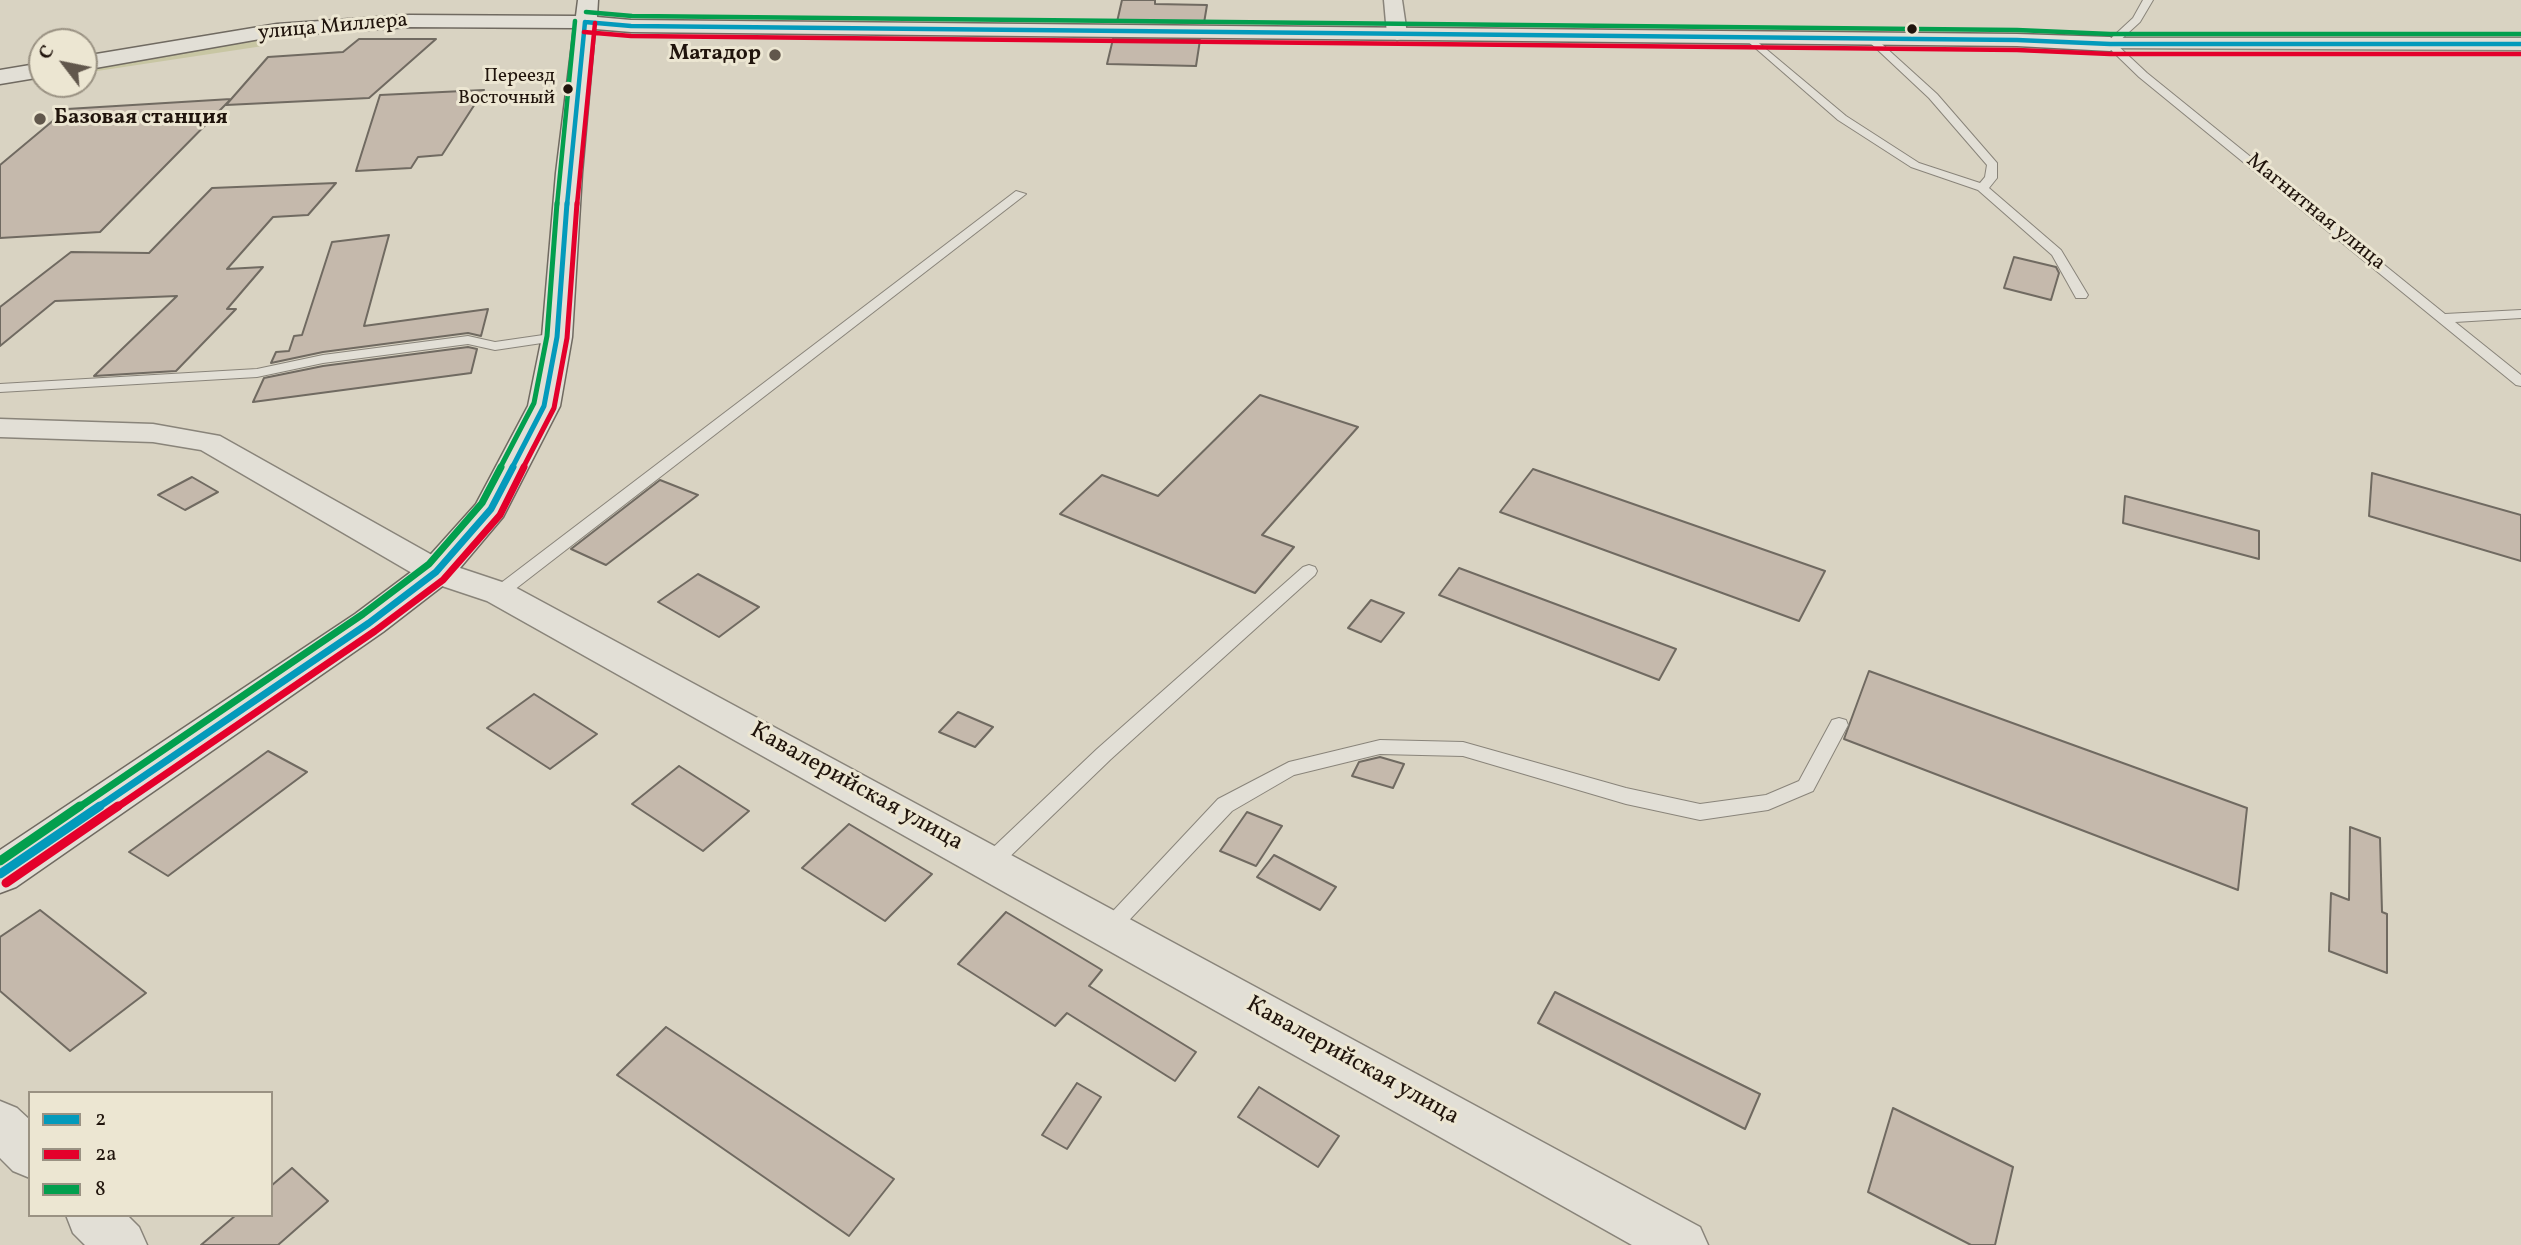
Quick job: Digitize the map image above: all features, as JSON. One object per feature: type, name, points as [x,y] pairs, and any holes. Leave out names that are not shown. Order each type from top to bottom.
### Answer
[{"type":"main road","name":"улица Миллера","points":[[98,60],[323,24],[587,11],[631,26],[1871,38],[2110,44]]},
{"type":"main road","points":[[0,874],[369,624],[436,572],[491,509],[544,406],[557,337],[569,173],[587,11]]},
{"type":"main road","points":[[0,77],[28,72]]},
{"type":"street","points":[[1393,0],[1397,34]]},
{"type":"street","points":[[2110,44],[2521,44]]},
{"type":"street","name":"Кавалерийская улица","points":[[0,428],[153,433],[209,442],[436,572],[499,593],[1682,1245]]},
{"type":"street","points":[[0,1124],[28,1152]]},
{"type":"street","points":[[93,1217],[121,1245]]},
{"type":"lane","points":[[2110,44],[2137,20],[2148,0]]},
{"type":"lane","points":[[1748,37],[1842,118],[1915,165],[1982,188],[2057,253],[2081,295]]},
{"type":"lane","points":[[1871,38],[1933,96],[1993,165],[1991,178],[1982,188]]},
{"type":"lane","name":"Магнитная улица","points":[[2110,44],[2143,75],[2521,382]]},
{"type":"lane","points":[[499,593],[1020,194]]},
{"type":"lane","points":[[2445,318],[2521,314]]},
{"type":"lane","points":[[0,388],[257,373],[323,359],[468,340],[495,346],[557,337]]},
{"type":"lane","points":[[991,862],[1104,754],[1309,572]]},
{"type":"lane","points":[[1109,928],[1225,805],[1289,769],[1380,747],[1463,749],[1626,796],[1700,812],[1768,802],[1806,786],[1839,724]]},
{"type":"shaded area","points":[[268,36],[263,46],[98,71],[98,65]]},
{"type":"building","points":[[1122,0],[1207,5],[1204,23],[1117,22]]},
{"type":"building","points":[[359,39],[436,39],[369,98],[226,105],[268,57],[343,52]]},
{"type":"building","points":[[1113,39],[1200,40],[1196,66],[1107,64]]},
{"type":"building","points":[[484,90],[442,155],[418,157],[411,168],[356,171],[380,95]]},
{"type":"building","points":[[231,99],[100,232],[0,238],[0,165],[67,109]]},
{"type":"building","points":[[336,183],[308,215],[273,217],[227,269],[263,267],[227,309],[236,309],[176,371],[94,376],[177,296],[55,301],[0,346],[0,307],[71,252],[149,253],[212,188]]},
{"type":"building","points":[[389,235],[364,326],[488,309],[481,336],[468,333],[323,352],[271,363],[276,352],[289,351],[294,336],[302,335],[332,242]]},
{"type":"building","points":[[2014,257],[2056,267],[2059,273],[2051,300],[2004,288]]},
{"type":"building","points":[[468,347],[477,349],[471,373],[253,402],[264,378],[323,366]]},
{"type":"building","points":[[1260,395],[1358,427],[1262,535],[1294,547],[1255,593],[1060,514],[1102,475],[1158,496]]},
{"type":"building","points":[[1533,469],[1825,571],[1799,621],[1500,512]]},
{"type":"building","points":[[2372,473],[2521,515],[2521,561],[2369,516]]},
{"type":"building","points":[[192,477],[218,492],[185,510],[158,495]]},
{"type":"building","points":[[660,480],[698,495],[606,565],[571,549]]},
{"type":"building","points":[[2125,496],[2259,531],[2259,559],[2123,523]]},
{"type":"building","points":[[1459,568],[1676,649],[1659,680],[1439,595]]},
{"type":"building","points":[[698,574],[759,607],[719,637],[658,602]]},
{"type":"building","points":[[1371,600],[1404,613],[1381,642],[1348,628]]},
{"type":"building","points":[[1869,671],[2247,808],[2238,890],[1844,739]]},
{"type":"building","points":[[534,694],[597,734],[550,769],[487,728]]},
{"type":"building","points":[[958,712],[993,727],[975,747],[939,732]]},
{"type":"building","points":[[268,751],[307,772],[168,876],[129,852]]},
{"type":"building","points":[[1380,757],[1404,764],[1393,788],[1352,776],[1359,762]]},
{"type":"building","points":[[679,766],[749,811],[703,851],[632,804]]},
{"type":"building","points":[[1247,812],[1282,826],[1256,866],[1220,851]]},
{"type":"building","points":[[849,824],[932,874],[885,921],[802,868]]},
{"type":"building","points":[[2350,827],[2380,838],[2382,912],[2387,914],[2387,973],[2329,951],[2331,893],[2349,900]]},
{"type":"building","points":[[1274,855],[1336,887],[1320,910],[1257,877]]},
{"type":"building","points":[[40,910],[146,993],[70,1051],[0,991],[0,937]]},
{"type":"building","points":[[1006,912],[1102,970],[1089,986],[1196,1052],[1175,1081],[1067,1013],[1055,1026],[958,964]]},
{"type":"building","points":[[1555,992],[1760,1094],[1745,1129],[1538,1023]]},
{"type":"building","points":[[666,1027],[894,1179],[849,1236],[617,1075]]},
{"type":"building","points":[[1077,1083],[1101,1097],[1067,1149],[1042,1135]]},
{"type":"building","points":[[1259,1087],[1339,1136],[1318,1167],[1238,1117]]},
{"type":"building","points":[[1893,1108],[2013,1167],[1995,1245],[1971,1245],[1868,1192]]},
{"type":"building","points":[[292,1168],[328,1201],[278,1245],[201,1245],[234,1217],[273,1217],[273,1184]]},
{"type":"transit line","name":"8","points":[[586,12],[632,16],[2017,30],[2110,34],[2521,34]]},
{"type":"transit line","name":"8","points":[[0,861],[363,614],[429,564],[482,503],[534,403],[547,336],[559,172],[575,21]]},
{"type":"transit line","name":"2","points":[[585,22],[631,26],[2017,40],[2110,44],[2521,44]]},
{"type":"transit line","name":"2","points":[[0,874],[369,623],[436,572],[491,509],[544,406],[557,337],[569,173],[585,22]]},
{"type":"transit line","name":"2а","points":[[6,883],[375,631],[443,580],[500,515],[554,408],[567,338],[579,174],[595,23]]},
{"type":"transit line","name":"2а","points":[[584,32],[631,36],[2017,50],[2110,54],[2521,54]]},
{"type":"place","name":"Матадор","points":[[775,55]]},
{"type":"place","name":"Переезд Восточный","points":[[568,89]]},
{"type":"place","name":"Базовая станция","points":[[40,119]]}]
